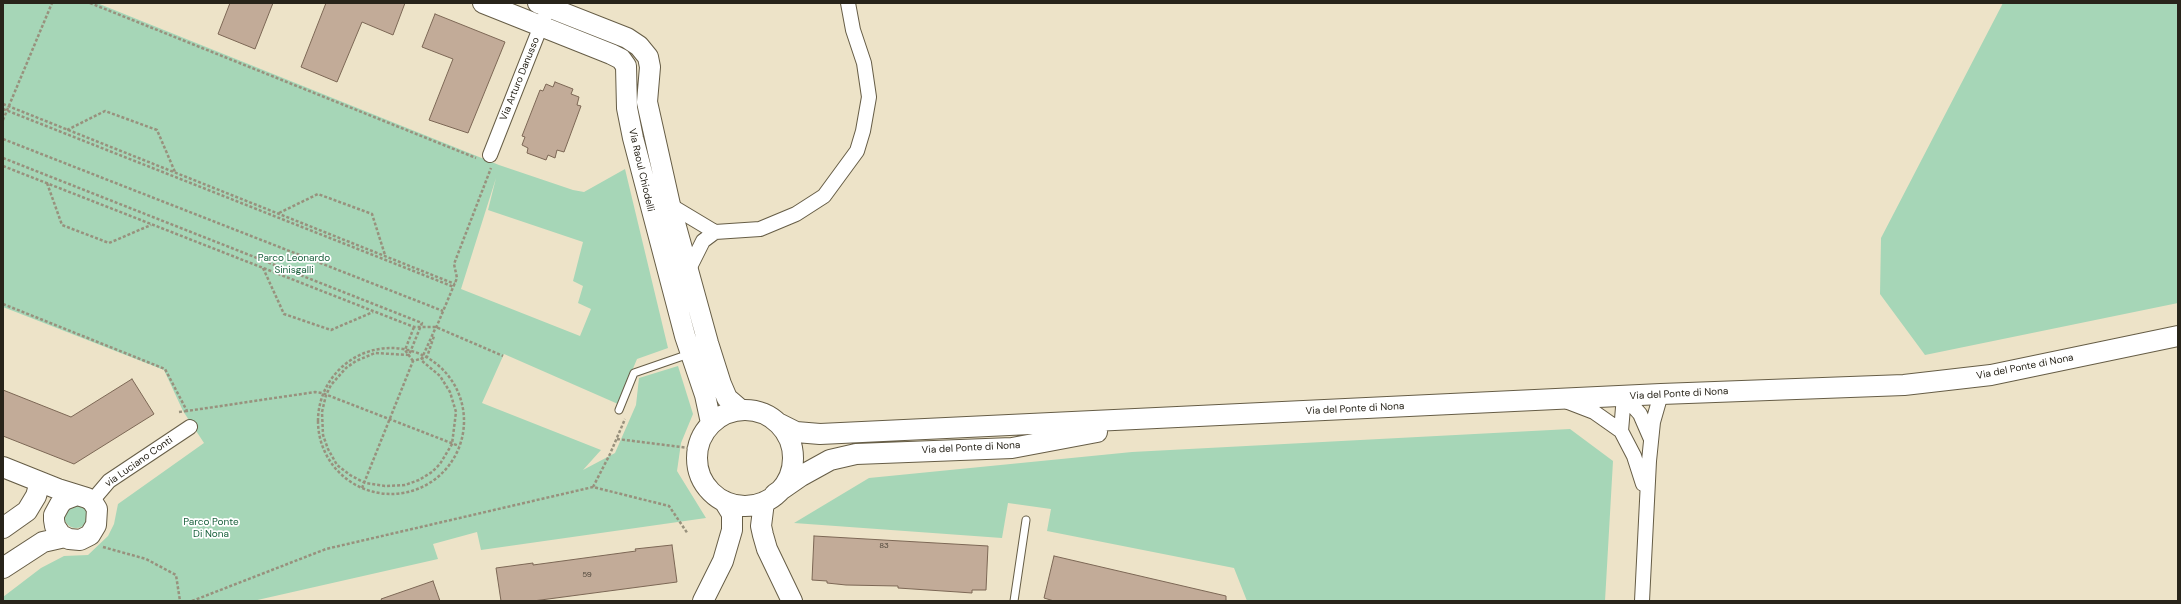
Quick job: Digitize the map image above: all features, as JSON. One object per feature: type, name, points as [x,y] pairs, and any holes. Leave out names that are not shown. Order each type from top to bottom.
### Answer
[{"type":"main road","name":"Via Raoul Chiodelli","points":[[483,3],[611,54],[621,59],[626,66],[626,97],[651,210],[691,353],[706,395],[711,423]]},
{"type":"main road","name":"Via Raoul Chiodelli","points":[[546,4],[627,38],[645,51],[650,67],[646,92],[648,114],[670,205],[721,384],[727,398],[742,410]]},
{"type":"main road","name":"Via del Ponte di Nona","points":[[778,423],[796,432],[820,434],[1561,400],[1661,394],[1904,385],[1991,375],[2178,336]]},
{"type":"main road","points":[[703,601],[722,560],[732,530],[732,514],[724,501],[709,488],[699,472],[697,459],[698,446],[703,434],[711,423],[725,414],[742,410],[755,411],[767,416],[778,423],[786,434],[791,446],[792,459],[790,472],[784,484],[770,498],[750,505],[737,505],[724,501]]},
{"type":"main road","name":"Via del Ponte di Nona","points":[[770,498],[801,476],[830,460],[856,454],[1012,448],[1176,418]]},
{"type":"main road","points":[[3,467],[84,498],[97,509],[98,514],[94,530],[86,538],[80,540],[65,537],[43,542],[3,568]]},
{"type":"main road","points":[[40,482],[56,510]]},
{"type":"main road","points":[[3,528],[27,511],[36,496],[40,482]]},
{"type":"main road","points":[[65,537],[55,526],[54,515],[56,510],[64,500],[84,498]]},
{"type":"main road","points":[[770,498],[761,526],[767,549],[792,601]]},
{"type":"street","points":[[688,271],[703,241],[715,232],[760,229],[796,214],[824,196],[857,151],[863,131],[869,97],[864,63],[853,30],[848,3]]},
{"type":"street","name":"Via Arturo Danusso","points":[[491,160],[541,26],[546,4]]},
{"type":"street","points":[[670,205],[715,232]]},
{"type":"street","points":[[1642,601],[1646,496],[1655,414],[1661,394]]},
{"type":"street","points":[[1624,396],[1640,414],[1651,442]]},
{"type":"street","points":[[1620,431],[1624,396]]},
{"type":"street","points":[[1561,400],[1594,412],[1620,431],[1634,456],[1646,496]]},
{"type":"street","name":"via Luciano Conti","points":[[84,498],[190,427]]},
{"type":"lane","points":[[619,410],[634,373],[691,353]]},
{"type":"lane","points":[[1014,601],[1026,520]]},
{"type":"path","points":[[3,120],[4,110],[8,106],[52,3]]},
{"type":"path","points":[[90,3],[491,160],[454,264],[457,278],[421,360]]},
{"type":"path","points":[[3,104],[385,255],[454,285]]},
{"type":"path","points":[[4,110],[454,285]]},
{"type":"path","points":[[66,130],[105,111],[157,130],[175,172]]},
{"type":"path","points":[[3,138],[443,311]]},
{"type":"path","points":[[3,158],[422,323],[409,355]]},
{"type":"path","points":[[3,166],[373,312],[414,327],[436,327],[503,356]]},
{"type":"path","points":[[47,183],[62,225],[109,243],[152,225]]},
{"type":"path","points":[[279,214],[318,194],[372,214],[385,255]]},
{"type":"path","points":[[263,268],[284,314],[331,330],[373,312]]},
{"type":"path","points":[[3,304],[165,369],[187,411]]},
{"type":"path","points":[[405,350],[414,327]]},
{"type":"path","points":[[413,361],[421,360],[427,357],[436,327]]},
{"type":"path","points":[[397,347],[405,350],[427,357],[440,366],[456,386],[464,410],[464,433],[456,455],[441,475],[420,488],[396,494],[371,492],[349,482],[331,464],[320,442],[317,417],[322,393],[334,373],[352,358],[373,348],[397,347]]},
{"type":"path","points":[[405,350],[413,361]]},
{"type":"path","points":[[409,355],[375,353],[356,361],[346,368],[331,385],[326,395],[322,412],[323,435],[328,449],[337,465],[350,475],[365,483],[385,486],[405,485],[419,480],[432,472],[440,464],[452,444],[456,412],[450,392],[440,376],[421,360]]},
{"type":"path","points":[[362,488],[413,361]]},
{"type":"path","points":[[179,412],[315,392],[322,393],[459,446]]},
{"type":"path","points":[[617,439],[689,448]]},
{"type":"path","points":[[192,601],[326,549],[592,487],[669,506],[688,534]]},
{"type":"path","points":[[100,544],[102,547],[119,553],[146,559],[176,575],[180,601]]},
{"type":"green space","name":"Parco Leonardo Sinisgalli","points":[[3,3],[97,3],[499,165],[573,190],[584,192],[625,169],[668,348],[637,359],[618,404],[504,354],[482,403],[601,450],[583,470],[615,453],[636,405],[639,378],[678,366],[693,414],[681,443],[677,471],[706,518],[481,550],[477,532],[433,544],[438,559],[253,601],[3,601],[3,597],[41,568],[64,556],[88,555],[108,536],[114,524],[118,504],[204,443],[183,411],[164,370],[3,307]],"holes":[[[496,178],[488,210],[583,242],[573,281],[583,286],[578,303],[591,309],[580,336],[461,289]]]},
{"type":"green space","points":[[2003,3],[2178,3],[2178,303],[1925,355],[1880,294],[1881,238]]},
{"type":"green space","points":[[1570,429],[1613,461],[1605,601],[1247,601],[1234,568],[1047,531],[1051,509],[1008,503],[1002,538],[794,523],[869,478],[1132,452]]},
{"type":"green space","points":[[76,504],[84,508],[88,516],[84,524],[76,528],[68,524],[64,516],[68,508]]},
{"type":"building","points":[[230,3],[273,3],[255,49],[218,34]]},
{"type":"building","points":[[326,3],[405,3],[393,35],[362,22],[337,82],[301,67]]},
{"type":"building","points":[[435,14],[505,42],[468,133],[429,120],[453,59],[422,47]]},
{"type":"building","points":[[555,82],[573,89],[571,94],[579,97],[577,105],[581,106],[564,152],[557,150],[555,158],[548,155],[546,160],[527,153],[528,148],[522,145],[525,137],[522,136],[540,90],[543,91],[546,84],[553,87]]},
{"type":"building","points":[[132,379],[154,414],[74,464],[3,436],[3,390],[71,417]]},
{"type":"building","points":[[814,536],[988,546],[986,590],[972,590],[972,593],[898,588],[898,586],[846,585],[812,580]]},
{"type":"building","points":[[672,545],[677,582],[533,601],[501,601],[496,568],[533,563],[533,565],[636,551],[635,549]]},
{"type":"building","points":[[1054,556],[1226,596],[1226,601],[1054,601],[1044,598]]},
{"type":"building","points":[[433,581],[440,601],[382,601],[381,599]]},
{"type":"park label","name":"Parco Ponte Di Nona","points":[[211,528]]}]
